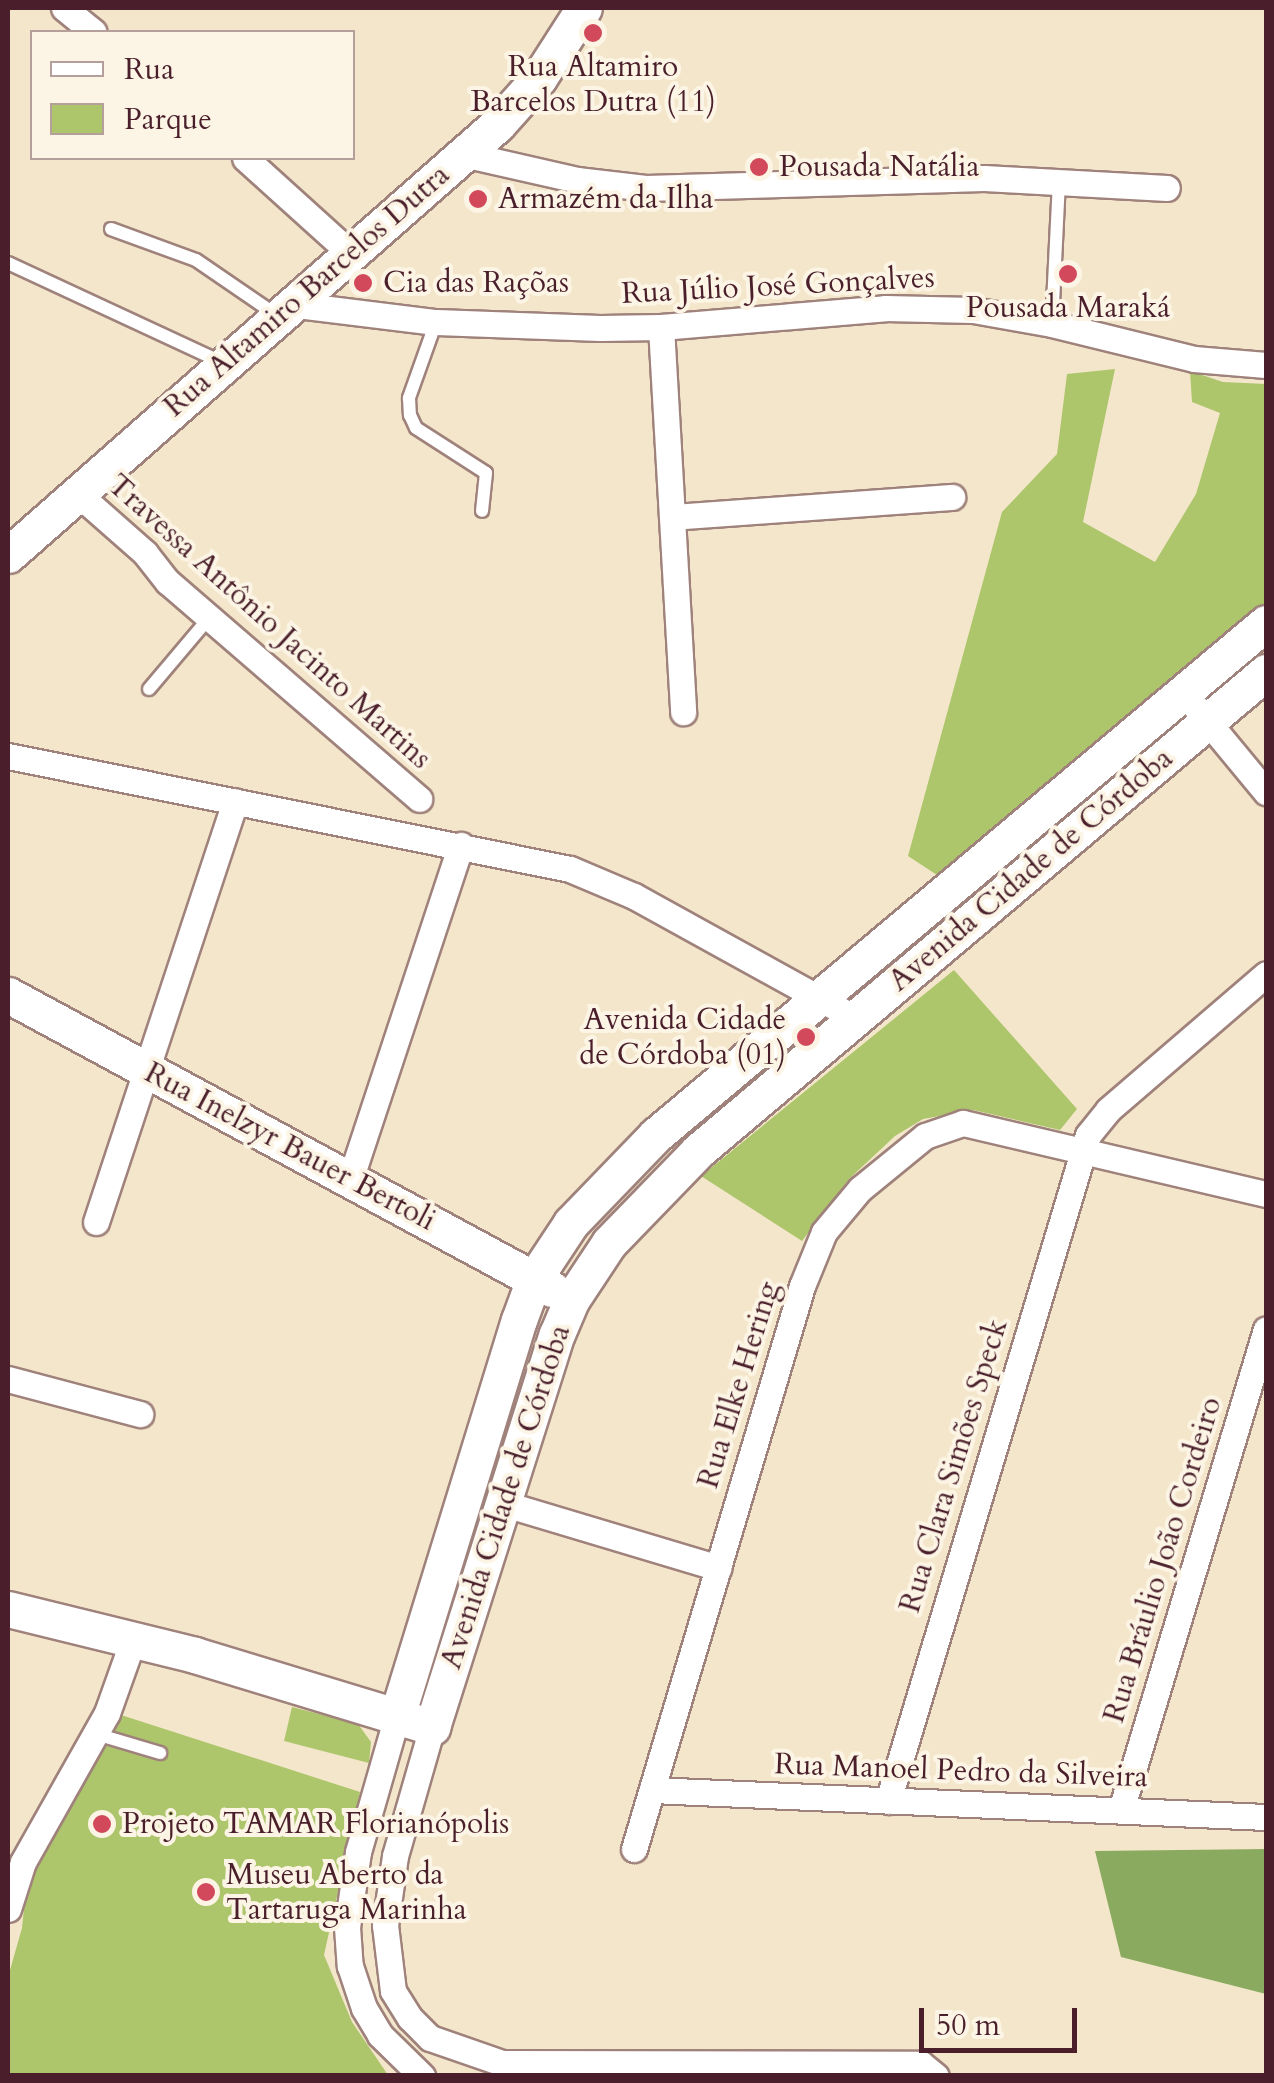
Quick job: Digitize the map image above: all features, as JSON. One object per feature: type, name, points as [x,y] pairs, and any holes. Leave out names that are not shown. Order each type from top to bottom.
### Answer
[{"type":"street","points":[[64,8],[92,30]]},
{"type":"street","name":"Rua Altamiro Barcelos Dutra","points":[[8,555],[463,154],[539,78],[584,8]]},
{"type":"street","points":[[463,154],[594,182],[674,190],[956,178],[1167,188]]},
{"type":"street","points":[[247,160],[349,252]]},
{"type":"street","name":"Rua Júlio José Gonçalves","points":[[283,310],[436,322],[660,327],[922,307],[1052,324],[1205,361],[1266,366]]},
{"type":"street","points":[[660,327],[683,712]]},
{"type":"street","name":"Travessa Antônio Jacinto Martins","points":[[76,493],[209,618],[419,799]]},
{"type":"street","points":[[672,516],[952,498]]},
{"type":"street","name":"Avenida Cidade de Córdoba","points":[[422,2076],[380,2035],[364,2008],[350,1966],[351,1888],[397,1716],[534,1279],[572,1224],[621,1168],[1266,624]]},
{"type":"street","name":"Avenida Cidade de Córdoba","points":[[936,2076],[921,2064],[711,2070],[532,2065],[479,2058],[430,2038],[410,2018],[393,1991],[386,1959],[387,1894],[432,1726],[502,1503],[572,1300],[609,1243],[665,1181],[1266,672]]},
{"type":"street","points":[[1184,693],[1266,792]]},
{"type":"street","points":[[8,756],[537,859],[603,882],[855,1018]]},
{"type":"street","points":[[96,1222],[235,801]]},
{"type":"street","points":[[350,1180],[462,845]]},
{"type":"street","name":"Rua Clara Simões Speck","points":[[888,1801],[1088,1135],[1108,1110],[1266,974]]},
{"type":"street","name":"Rua Inelzyr Bauer Bertoli","points":[[8,995],[572,1300]]},
{"type":"street","name":"Rua Elke Hering","points":[[634,1849],[802,1286],[824,1232],[842,1208],[902,1152],[945,1126],[977,1124],[1266,1194]]},
{"type":"street","name":"Rua Bráulio João Cordeiro","points":[[1121,1810],[1266,1330]]},
{"type":"street","points":[[8,1379],[140,1414]]},
{"type":"street","points":[[502,1503],[718,1568]]},
{"type":"street","points":[[8,1609],[133,1640],[432,1726]]},
{"type":"street","points":[[8,1909],[23,1862],[96,1734],[133,1640]]},
{"type":"street","name":"Rua Manoel Pedro da Silveira","points":[[652,1790],[1266,1816]]},
{"type":"street","points":[[364,2008],[393,1991]]},
{"type":"lane","points":[[1052,324],[1059,180]]},
{"type":"lane","points":[[111,229],[196,260],[283,310]]},
{"type":"lane","points":[[8,263],[224,363]]},
{"type":"lane","points":[[436,322],[408,398],[410,415],[416,428],[486,472],[482,511]]},
{"type":"lane","points":[[149,689],[209,618]]},
{"type":"lane","points":[[96,1734],[160,1753]]},
{"type":"green space","points":[[1115,369],[1083,522],[1155,562],[1196,494],[1220,413],[1192,402],[1190,371],[1223,382],[1266,384],[1266,604],[937,875],[908,856],[1002,512],[1057,454],[1067,374]]},
{"type":"green space","points":[[954,970],[1077,1109],[1060,1130],[973,1110],[923,1119],[895,1136],[849,1179],[802,1241],[701,1176]]},
{"type":"green space","points":[[292,1707],[358,1724],[371,1742],[369,1763],[284,1741]]},
{"type":"green space","points":[[118,1714],[360,1792],[324,1955],[352,2022],[388,2075],[8,2076],[8,1977],[22,1928],[28,1869]]},
{"type":"green space","points":[[1266,1849],[1266,1994],[1121,1957],[1095,1851]]},
{"type":"place","name":"Rua Altamiro Barcelos Dutra (11)","points":[[593,33]]},
{"type":"place","name":"Pousada Natália","points":[[759,167]]},
{"type":"place","name":"Armazém da Ilha","points":[[478,199]]},
{"type":"place","name":"Pousada Maraká","points":[[1068,274]]},
{"type":"place","name":"Cia das Raçõas","points":[[363,283]]},
{"type":"place","name":"Avenida Cidade de Córdoba (01)","points":[[806,1037]]},
{"type":"place","name":"Projeto TAMAR Florianópolis","points":[[102,1824]]},
{"type":"place","name":"Museu Aberto da Tartaruga Marinha","points":[[206,1892]]}]
